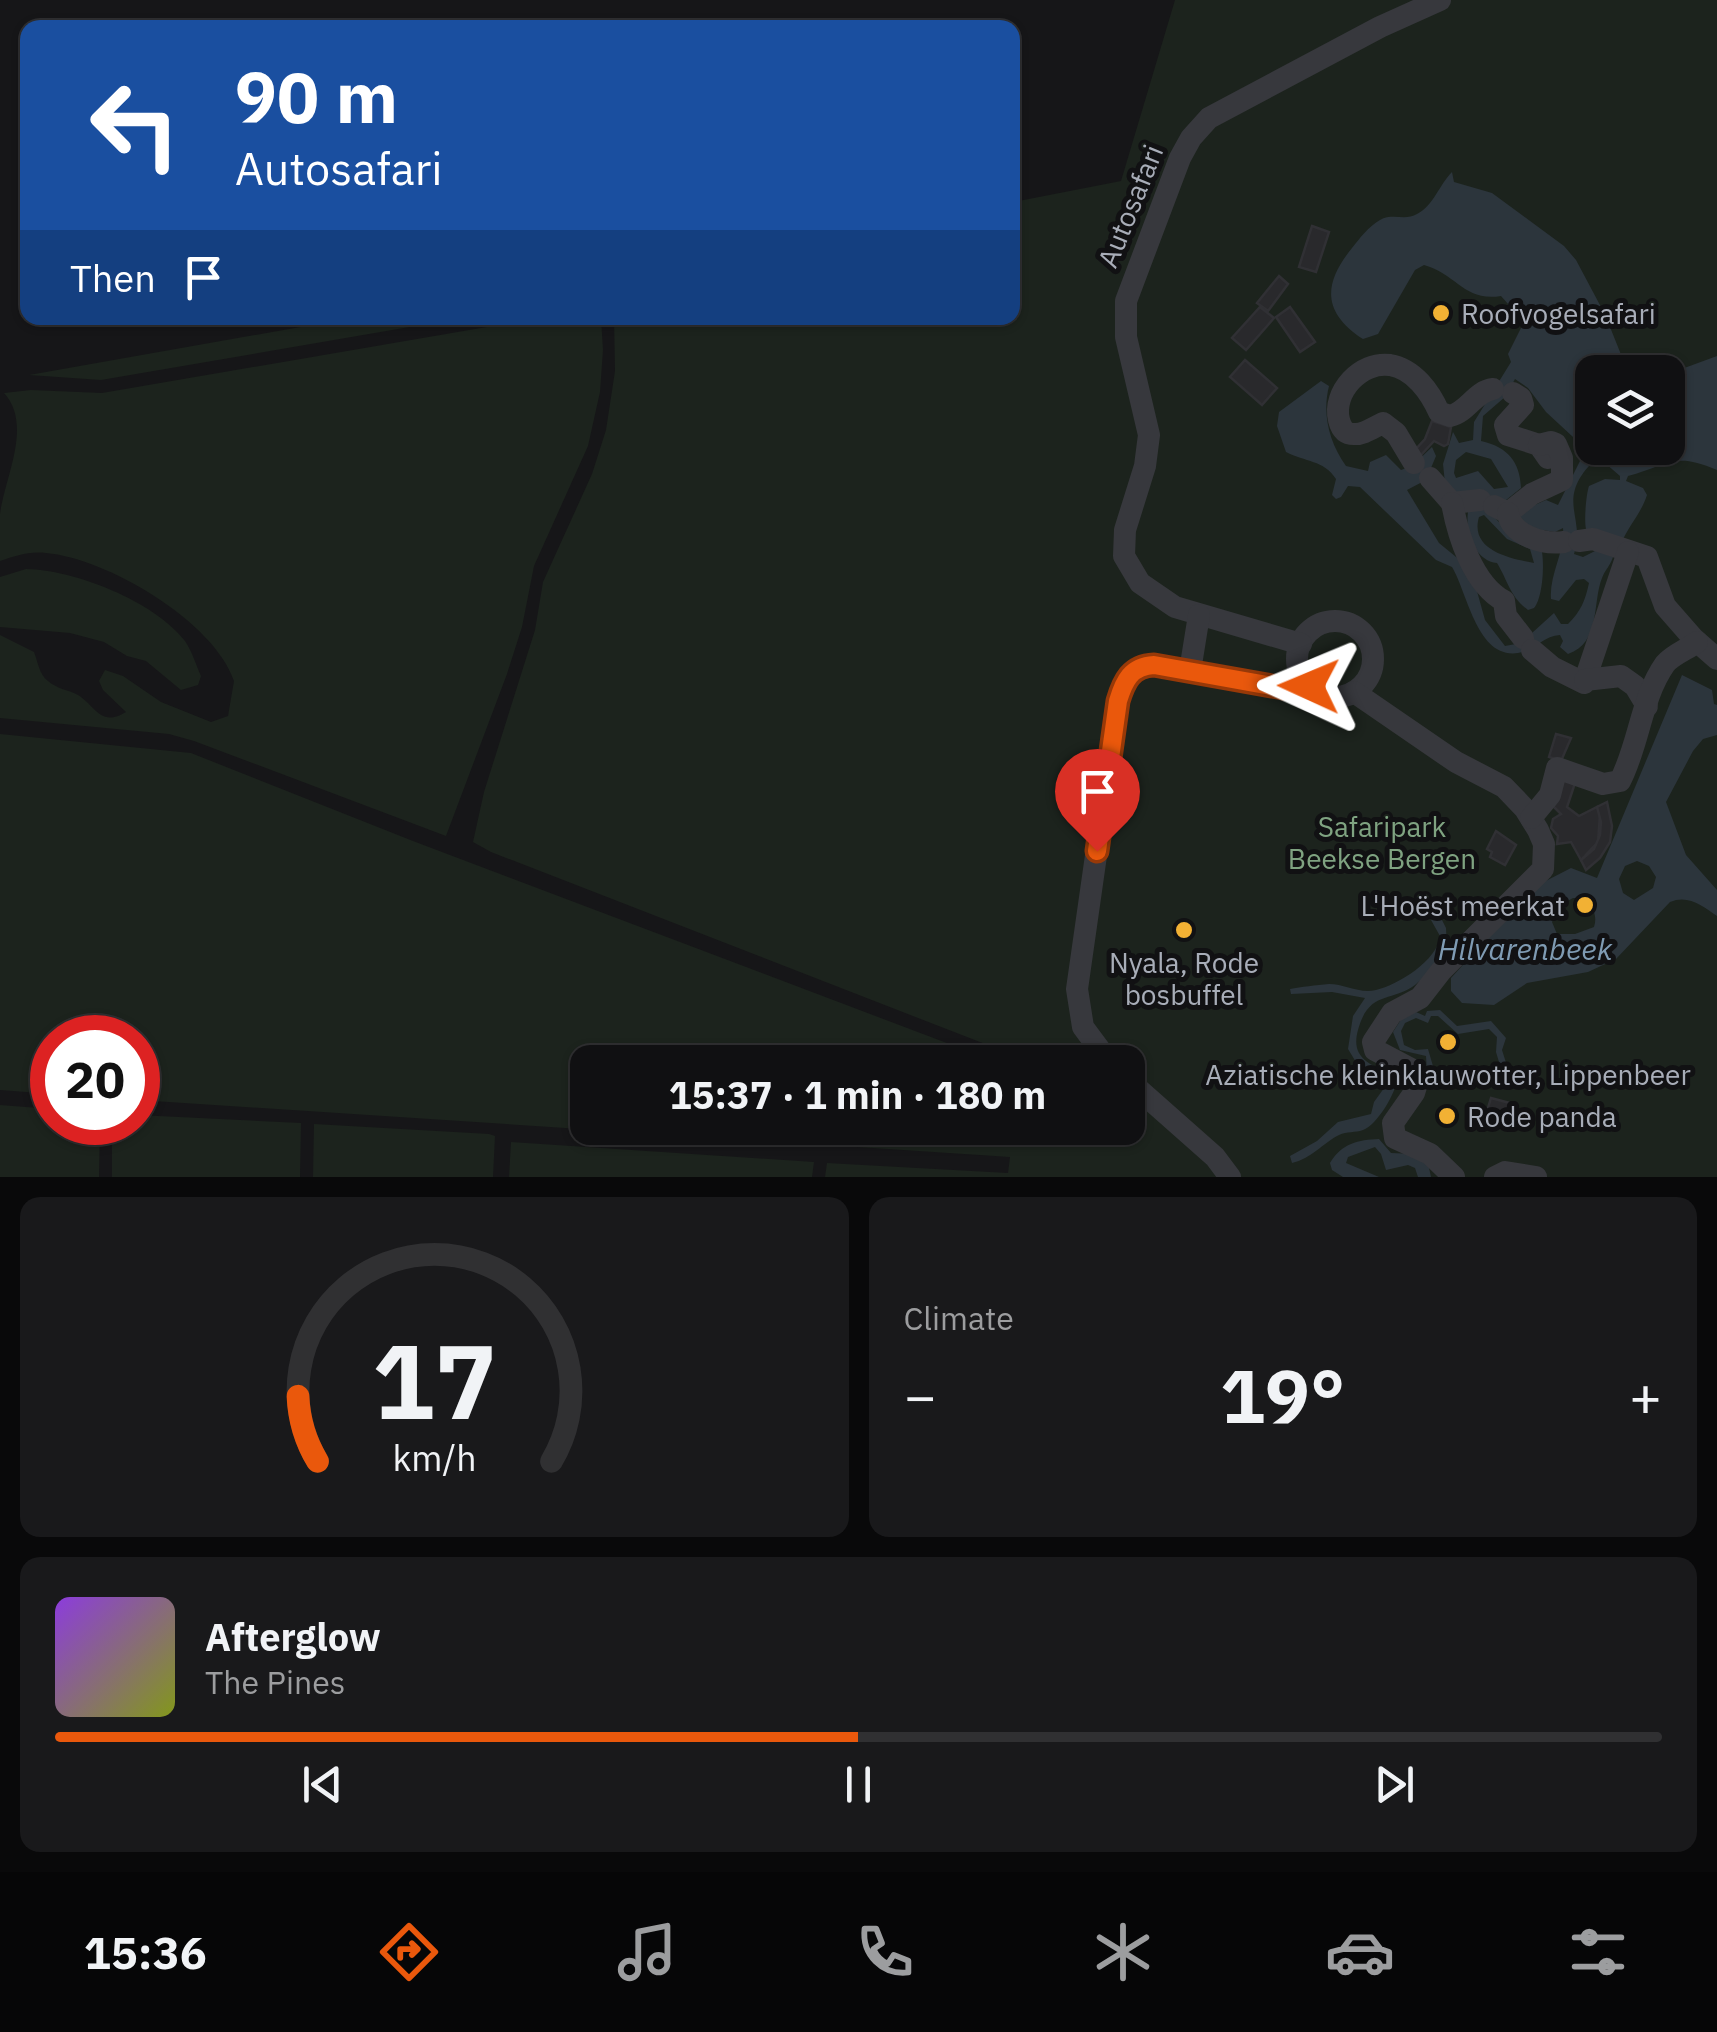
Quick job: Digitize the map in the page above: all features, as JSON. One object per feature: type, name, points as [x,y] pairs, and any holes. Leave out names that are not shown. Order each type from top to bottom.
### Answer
[{"type":"street","name":"Autosafari","points":[[1301,644],[1190,612],[1140,584],[1127,565],[1122,549],[1125,530],[1145,466],[1149,434],[1126,337],[1126,301],[1175,167],[1191,138],[1217,113],[1380,27],[1440,0]]},
{"type":"street","points":[[1452,503],[1494,506],[1556,485],[1562,476],[1562,458],[1556,444],[1539,446],[1508,436],[1506,425],[1523,405],[1521,398],[1503,391],[1484,390],[1450,416],[1439,412],[1430,392],[1415,378],[1392,366],[1372,368],[1348,383],[1338,405],[1342,428],[1358,435],[1383,423],[1396,432],[1422,470],[1452,503],[1462,542],[1475,569],[1496,597],[1504,601],[1506,616],[1527,644],[1552,667],[1584,683],[1621,676],[1635,686],[1647,706]]},
{"type":"street","points":[[1494,506],[1519,533],[1548,543],[1592,539],[1649,559],[1660,596],[1697,642],[1717,658]]},
{"type":"street","points":[[1585,680],[1628,552]]},
{"type":"street","points":[[1180,669],[1190,612]]},
{"type":"street","points":[[1329,622],[1346,622],[1361,631],[1371,645],[1374,662],[1368,678],[1354,692],[1332,697],[1308,685],[1298,664],[1301,644],[1313,628],[1329,622]]},
{"type":"street","points":[[1532,818],[1550,794],[1557,768],[1602,784],[1620,781],[1632,759],[1647,706],[1666,662],[1697,642]]},
{"type":"street","points":[[1093,1045],[1083,1028],[1076,988],[1118,701],[1126,680],[1134,670],[1150,665],[1300,691],[1308,685]]},
{"type":"street","points":[[1354,692],[1456,762],[1504,786],[1532,818],[1544,844],[1543,869],[1441,971],[1420,998],[1392,1013],[1373,1042],[1376,1050],[1411,1069],[1418,1080],[1419,1085],[1393,1123],[1395,1138],[1430,1154],[1454,1177]]},
{"type":"street","points":[[1145,1095],[1215,1157],[1230,1177]]},
{"type":"street","points":[[1494,1177],[1505,1172],[1536,1177]]},
{"type":"green space","name":"Safaripark Beekse Bergen","points":[[1175,0],[1717,0],[1717,1177],[825,1177],[827,1163],[1008,1173],[1010,1157],[826,1145],[1145,1145],[1145,1045],[988,1045],[473,842],[484,792],[535,630],[543,582],[592,474],[606,430],[615,371],[614,325],[1020,325],[1020,201],[1121,181]]},
{"type":"green space","points":[[311,325],[421,325],[101,380],[29,375]]},
{"type":"green space","points":[[498,325],[601,325],[600,392],[588,446],[534,566],[522,627],[507,674],[446,836],[169,734],[0,718],[0,635],[34,652],[43,675],[52,684],[78,695],[104,716],[110,718],[126,712],[103,690],[99,681],[105,670],[123,676],[161,702],[211,722],[228,716],[234,681],[223,658],[182,615],[155,596],[70,557],[28,553],[0,561],[0,514],[17,435],[12,406],[4,393],[102,393]]},
{"type":"green space","points":[[26,569],[90,582],[154,613],[187,645],[201,676],[198,685],[181,690],[146,661],[127,656],[104,642],[70,633],[0,627],[0,577]]},
{"type":"green space","points":[[0,734],[191,753],[952,1045],[570,1045],[570,1128],[160,1101],[160,1015],[30,1015],[30,1092],[0,1090]]},
{"type":"green space","points":[[0,1105],[30,1107],[30,1145],[100,1145],[99,1177],[0,1177]]},
{"type":"green space","points":[[160,1116],[301,1123],[300,1177],[112,1177],[112,1145],[160,1145]]},
{"type":"green space","points":[[314,1124],[489,1134],[495,1136],[493,1177],[313,1177]]},
{"type":"green space","points":[[511,1142],[814,1162],[812,1177],[509,1177]]},
{"type":"water","points":[[1452,172],[1454,182],[1492,193],[1564,246],[1609,315],[1621,355],[1575,355],[1575,439],[1515,379],[1505,397],[1483,416],[1481,441],[1511,457],[1521,488],[1490,513],[1503,526],[1541,547],[1539,596],[1534,608],[1528,610],[1513,594],[1497,563],[1477,551],[1468,528],[1468,512],[1457,493],[1445,483],[1443,464],[1453,432],[1459,443],[1473,440],[1474,422],[1511,362],[1508,354],[1524,322],[1501,296],[1478,295],[1424,265],[1415,270],[1378,334],[1363,339],[1350,329],[1334,308],[1331,297],[1342,261],[1372,226],[1385,218],[1413,216],[1432,200]],"holes":[[[1466,452],[1491,459],[1508,487],[1494,489],[1478,471],[1456,478],[1456,460]],[[1484,515],[1507,539],[1530,549],[1534,563],[1504,556],[1486,545],[1480,538],[1479,517]]]},
{"type":"water","points":[[1717,356],[1717,470],[1685,461],[1685,368]]},
{"type":"water","points":[[1321,381],[1329,386],[1328,428],[1346,466],[1368,471],[1370,462],[1386,455],[1401,470],[1412,466],[1432,447],[1436,456],[1426,480],[1407,490],[1439,543],[1461,561],[1475,584],[1485,620],[1505,646],[1521,643],[1554,613],[1561,624],[1568,624],[1584,600],[1589,583],[1584,579],[1576,580],[1559,601],[1551,599],[1563,528],[1555,532],[1522,527],[1519,512],[1546,500],[1558,505],[1578,465],[1591,465],[1574,496],[1574,554],[1583,557],[1597,550],[1613,557],[1599,588],[1591,632],[1579,649],[1568,654],[1560,647],[1560,635],[1518,653],[1504,652],[1483,636],[1452,567],[1436,560],[1360,487],[1348,486],[1336,499],[1332,495],[1336,479],[1331,473],[1286,452],[1277,426],[1279,412]]},
{"type":"water","points":[[1607,465],[1659,465],[1628,476],[1626,481],[1643,488],[1647,495],[1621,544],[1586,529],[1585,520],[1589,486],[1605,479],[1620,480]]},
{"type":"water","name":"Hilvarenbeek","points":[[1682,675],[1712,690],[1717,705],[1717,735],[1703,739],[1693,751],[1666,802],[1686,855],[1717,890],[1717,916],[1695,902],[1677,900],[1670,902],[1616,959],[1588,972],[1527,983],[1494,1005],[1462,1003],[1451,991],[1451,978],[1534,887],[1571,868],[1597,878]],"holes":[[[1637,861],[1649,866],[1656,877],[1653,888],[1634,900],[1623,893],[1619,879],[1625,866]],[[1573,898],[1584,900],[1591,907],[1594,927],[1575,934],[1557,934],[1552,922],[1560,905]]]},
{"type":"water","points":[[1436,916],[1446,928],[1447,950],[1415,985],[1374,1003],[1357,1033],[1362,1058],[1397,1079],[1389,1100],[1368,1127],[1339,1135],[1292,1163],[1290,1156],[1317,1141],[1338,1122],[1371,1114],[1387,1084],[1359,1067],[1348,1049],[1353,1016],[1365,998],[1332,992],[1291,994],[1290,989],[1329,984],[1370,991],[1395,983],[1416,970],[1438,945],[1440,936],[1431,920]]},
{"type":"water","points":[[1440,1010],[1457,1026],[1491,1021],[1506,1038],[1502,1050],[1514,1088],[1507,1089],[1496,1052],[1497,1037],[1489,1029],[1458,1034],[1438,1016],[1431,1016],[1428,1023],[1416,1018],[1405,1023],[1401,1031],[1404,1045],[1415,1050],[1428,1049],[1435,1073],[1427,1074],[1426,1056],[1400,1050],[1393,1032],[1402,1018]]},
{"type":"water","points":[[1379,1139],[1391,1153],[1414,1154],[1428,1163],[1431,1177],[1418,1177],[1415,1168],[1408,1165],[1386,1170],[1375,1147],[1348,1157],[1346,1163],[1379,1177],[1343,1177],[1332,1170],[1330,1163],[1345,1147]]},
{"type":"building","points":[[1312,226],[1329,232],[1316,272],[1299,267]]},
{"type":"building","points":[[1279,276],[1288,284],[1268,311],[1257,303]]},
{"type":"building","points":[[1260,307],[1274,318],[1246,350],[1232,338]]},
{"type":"building","points":[[1290,307],[1315,342],[1300,352],[1276,317]]},
{"type":"building","points":[[1245,360],[1277,388],[1262,405],[1230,377]]},
{"type":"building","points":[[1432,421],[1451,427],[1448,444],[1434,441],[1420,456],[1415,450],[1425,439]]},
{"type":"building","points":[[1556,734],[1571,738],[1561,761],[1549,757]]},
{"type":"building","points":[[1562,772],[1577,777],[1567,807],[1579,816],[1597,807],[1600,814],[1598,842],[1581,860],[1571,842],[1557,844],[1558,836],[1551,828],[1553,819],[1561,814],[1553,806]]},
{"type":"building","points":[[1607,802],[1612,826],[1610,842],[1586,870],[1581,860],[1594,849],[1600,835],[1597,807]]},
{"type":"building","points":[[1496,831],[1516,845],[1505,865],[1490,857],[1492,852],[1487,849]]},
{"type":"building","points":[[1491,1098],[1517,1105],[1514,1118],[1487,1111]]},
{"type":"place","name":"Roofvogelsafari","points":[[1441,313]]},
{"type":"place","name":"L'Hoëst meerkat","points":[[1585,905]]},
{"type":"place","name":"Nyala, Rode bosbuffel","points":[[1184,930]]},
{"type":"place","name":"Aziatische kleinklauwotter, Lippenbeer","points":[[1448,1042]]},
{"type":"place","name":"Rode panda","points":[[1447,1116]]},
{"type":"route","points":[[1097,851],[1118,701],[1134,670],[1154,665],[1263,686],[1300,691],[1309,686]]}]
